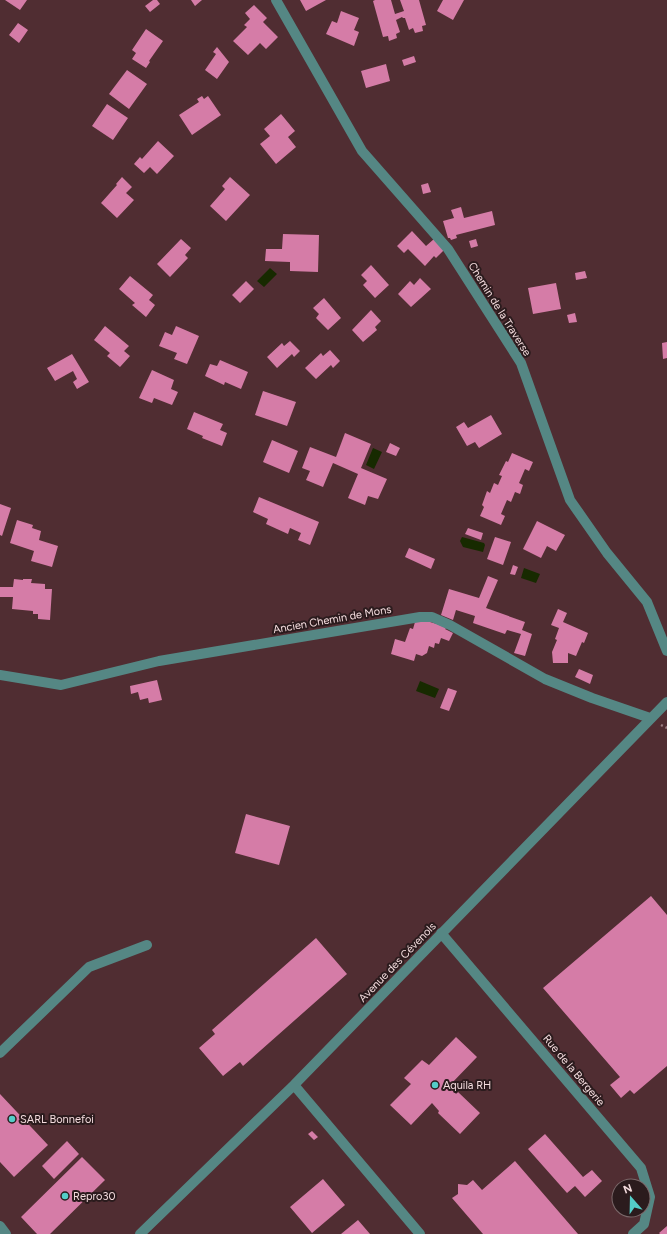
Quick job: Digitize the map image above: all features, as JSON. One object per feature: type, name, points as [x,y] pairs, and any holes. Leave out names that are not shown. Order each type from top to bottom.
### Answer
[{"type":"street","name":"Chemin de la Traverse","points":[[276,0],[302,49],[362,151],[448,249],[521,363],[570,500],[607,553],[647,602],[667,651]]},
{"type":"street","name":"Ancien Chemin de Mons","points":[[0,675],[61,685],[159,661],[420,617],[432,617],[450,625],[545,679],[592,698],[650,718]]},
{"type":"street","name":"Avenue des Cévenols","points":[[140,1234],[294,1085],[667,702]]},
{"type":"street","name":"Rue de la Bergerie","points":[[441,933],[641,1168],[650,1197],[644,1224],[633,1234]]},
{"type":"street","points":[[0,1053],[89,967],[147,946]]},
{"type":"street","points":[[294,1085],[420,1234]]},
{"type":"street","points":[[0,1226],[6,1234]]},
{"type":"shaded area","points":[[270,268],[277,274],[264,287],[257,281]]},
{"type":"shaded area","points":[[373,448],[382,452],[374,469],[366,465]]},
{"type":"shaded area","points":[[462,537],[484,543],[485,545],[483,552],[463,547],[460,541]]},
{"type":"shaded area","points":[[524,568],[540,574],[536,583],[521,578]]},
{"type":"shaded area","points":[[420,681],[439,689],[435,698],[416,691]]},
{"type":"building","points":[[5,0],[27,0],[20,10]]},
{"type":"building","points":[[153,0],[157,0],[160,4],[150,12],[145,6]]},
{"type":"building","points":[[191,0],[202,0],[195,6]]},
{"type":"building","points":[[300,0],[326,0],[306,11]]},
{"type":"building","points":[[391,0],[395,14],[404,11],[400,0],[419,0],[426,25],[422,26],[423,31],[415,33],[413,28],[409,30],[405,18],[402,17],[396,20],[400,32],[396,34],[397,38],[389,41],[388,36],[383,37],[373,1]]},
{"type":"building","points":[[443,0],[464,0],[453,20],[437,11]]},
{"type":"building","points":[[254,5],[267,18],[263,22],[278,37],[266,49],[260,43],[248,55],[233,41],[247,27],[244,25],[250,19],[245,13]]},
{"type":"building","points":[[341,11],[359,18],[354,30],[359,32],[354,46],[326,34],[332,21],[337,23]]},
{"type":"building","points":[[18,23],[28,30],[19,43],[9,35]]},
{"type":"building","points":[[146,29],[163,41],[146,68],[132,59],[136,53],[132,50]]},
{"type":"building","points":[[217,47],[229,62],[217,79],[205,70],[216,54],[213,52]]},
{"type":"building","points":[[414,56],[416,62],[404,66],[402,60]]},
{"type":"building","points":[[386,64],[390,81],[366,88],[361,71]]},
{"type":"building","points":[[127,70],[147,84],[129,109],[109,94]]},
{"type":"building","points":[[202,96],[204,99],[208,96],[221,115],[192,135],[179,115],[199,102],[197,99]]},
{"type":"building","points":[[107,104],[128,118],[113,140],[92,126]]},
{"type":"building","points":[[281,114],[295,131],[288,137],[296,147],[276,164],[260,144],[270,136],[264,129]]},
{"type":"building","points":[[158,141],[174,156],[157,174],[150,167],[144,173],[134,164],[140,157],[142,159]]},
{"type":"building","points":[[122,177],[132,187],[126,193],[134,200],[117,218],[101,203]]},
{"type":"building","points":[[230,177],[250,195],[226,221],[210,206],[225,189],[222,186]]},
{"type":"building","points":[[428,183],[431,192],[423,194],[421,185]]},
{"type":"building","points":[[461,207],[464,218],[492,211],[495,225],[456,235],[457,238],[451,240],[448,238],[443,221],[454,218],[451,210]]},
{"type":"building","points":[[412,231],[426,246],[434,239],[444,250],[436,258],[434,256],[425,266],[408,249],[404,253],[397,246]]},
{"type":"building","points":[[283,234],[319,235],[318,272],[290,271],[290,262],[265,261],[266,249],[282,249]]},
{"type":"building","points":[[181,239],[191,248],[185,255],[188,258],[170,277],[157,264]]},
{"type":"building","points":[[476,239],[478,246],[471,248],[469,241]]},
{"type":"building","points":[[371,265],[389,285],[375,298],[363,285],[367,281],[361,275]]},
{"type":"building","points":[[585,271],[587,278],[576,280],[575,273]]},
{"type":"building","points":[[130,276],[153,295],[149,300],[155,305],[146,317],[132,305],[135,303],[119,289]]},
{"type":"building","points":[[420,278],[431,289],[411,307],[398,294],[410,281],[414,285]]},
{"type":"building","points":[[246,281],[254,289],[240,303],[232,295]]},
{"type":"building","points":[[556,283],[561,309],[533,314],[528,288]]},
{"type":"building","points":[[324,298],[341,318],[328,330],[316,318],[319,314],[313,308]]},
{"type":"building","points":[[371,310],[381,321],[375,327],[377,330],[363,342],[352,330]]},
{"type":"building","points":[[575,313],[577,322],[569,323],[567,315]]},
{"type":"building","points":[[105,326],[129,346],[124,351],[130,356],[120,367],[107,356],[110,353],[94,340]]},
{"type":"building","points":[[176,326],[199,336],[187,364],[174,359],[177,353],[159,346],[165,332],[172,335]]},
{"type":"building","points":[[290,341],[300,351],[294,357],[292,354],[277,368],[267,357],[282,343],[284,346]]},
{"type":"building","points":[[667,342],[667,358],[663,359],[662,343]]},
{"type":"building","points":[[330,350],[340,361],[333,368],[331,365],[316,379],[305,368],[321,353],[323,356]]},
{"type":"building","points":[[72,354],[89,382],[77,389],[73,382],[77,379],[73,371],[55,381],[47,368]]},
{"type":"building","points":[[220,360],[248,372],[241,389],[225,382],[224,385],[205,376],[210,364],[217,366]]},
{"type":"building","points":[[152,370],[174,380],[171,389],[178,392],[172,405],[154,398],[152,403],[139,398]]},
{"type":"building","points":[[263,391],[296,402],[287,426],[255,415]]},
{"type":"building","points":[[194,412],[223,424],[220,430],[227,433],[222,446],[202,438],[203,436],[187,429]]},
{"type":"building","points":[[491,415],[502,434],[479,448],[475,442],[467,446],[456,427],[464,422],[468,428]]},
{"type":"building","points":[[345,433],[371,444],[361,468],[387,479],[378,499],[368,496],[365,505],[348,498],[358,474],[333,463],[323,487],[306,480],[310,471],[302,468],[310,447],[336,457]]},
{"type":"building","points":[[272,440],[298,451],[289,473],[263,462]]},
{"type":"building","points":[[390,443],[400,448],[396,456],[386,452]]},
{"type":"building","points":[[512,453],[533,462],[529,471],[525,469],[519,483],[523,485],[520,494],[515,492],[511,502],[507,500],[501,514],[505,516],[501,525],[480,516],[484,507],[482,505],[487,491],[490,493],[494,483],[498,485],[502,476],[499,475]]},
{"type":"building","points":[[259,497],[319,522],[310,545],[298,540],[301,533],[290,528],[288,534],[266,524],[268,519],[253,512]]},
{"type":"building","points":[[0,504],[11,508],[2,536],[0,535]]},
{"type":"building","points":[[17,520],[33,525],[32,528],[41,531],[39,540],[58,546],[52,567],[31,561],[34,551],[10,543]]},
{"type":"building","points":[[537,521],[565,535],[556,551],[547,546],[541,558],[523,549]]},
{"type":"building","points":[[468,528],[483,533],[481,540],[465,534]]},
{"type":"building","points":[[495,537],[511,542],[503,565],[487,559]]},
{"type":"building","points":[[409,548],[435,559],[431,569],[405,557]]},
{"type":"building","points":[[513,565],[518,567],[515,575],[510,574]]},
{"type":"building","points":[[488,576],[498,580],[486,608],[525,622],[522,630],[532,634],[525,656],[514,653],[521,634],[507,630],[505,634],[473,623],[475,616],[456,610],[453,620],[441,615],[449,589],[479,598]]},
{"type":"building","points":[[14,579],[32,579],[31,583],[45,584],[45,589],[52,589],[50,620],[38,619],[38,614],[33,614],[33,611],[12,609],[13,597],[0,597],[0,587],[13,587]]},
{"type":"building","points":[[558,609],[567,613],[563,622],[588,633],[576,656],[568,653],[568,663],[553,663],[552,652],[557,640],[555,639],[559,628],[551,625]]},
{"type":"building","points":[[415,622],[430,622],[437,624],[453,633],[449,641],[441,638],[439,644],[435,643],[434,648],[429,646],[427,653],[422,656],[416,654],[414,661],[391,654],[395,639],[405,642],[410,628],[413,629]]},
{"type":"building","points":[[579,669],[593,675],[590,684],[575,677]]},
{"type":"building","points":[[157,680],[162,700],[149,703],[148,698],[140,700],[138,692],[131,694],[130,686]]},
{"type":"building","points":[[448,688],[457,691],[449,711],[440,708]]},
{"type":"building","points":[[246,814],[290,826],[279,865],[235,853]]},
{"type":"building","points":[[651,896],[667,915],[667,1066],[634,1094],[630,1090],[621,1098],[610,1085],[620,1077],[543,988]]},
{"type":"building","points":[[316,938],[347,974],[243,1066],[240,1062],[223,1076],[199,1048],[215,1034],[212,1030]]},
{"type":"building","points":[[456,1037],[477,1057],[449,1086],[456,1094],[458,1092],[480,1113],[460,1134],[438,1113],[439,1111],[432,1103],[411,1125],[390,1105],[411,1084],[404,1078],[422,1060],[429,1065]]},
{"type":"building","name":"SARL Bonnefoi","points":[[0,1094],[48,1145],[14,1177],[0,1162]]},
{"type":"building","points":[[312,1131],[318,1137],[314,1140],[308,1134]]},
{"type":"building","points":[[545,1134],[583,1177],[592,1170],[602,1181],[585,1197],[575,1186],[567,1193],[528,1149]]},
{"type":"building","points":[[67,1141],[79,1154],[54,1179],[42,1166]]},
{"type":"building","name":"Repro30","points":[[82,1157],[105,1180],[50,1234],[37,1234],[21,1217]]},
{"type":"building","points":[[515,1161],[578,1234],[483,1234],[452,1198],[458,1194],[458,1184],[467,1185],[473,1180],[482,1190]]},
{"type":"building","points":[[323,1179],[345,1205],[312,1233],[290,1207]]},
{"type":"building","points":[[358,1220],[370,1234],[341,1234]]},
{"type":"building","points":[[667,1226],[667,1234],[659,1233]]},
{"type":"place","name":"Aquila RH","points":[[435,1085]]},
{"type":"place","name":"SARL Bonnefoi","points":[[12,1119]]},
{"type":"place","name":"Repro30","points":[[65,1196]]}]
